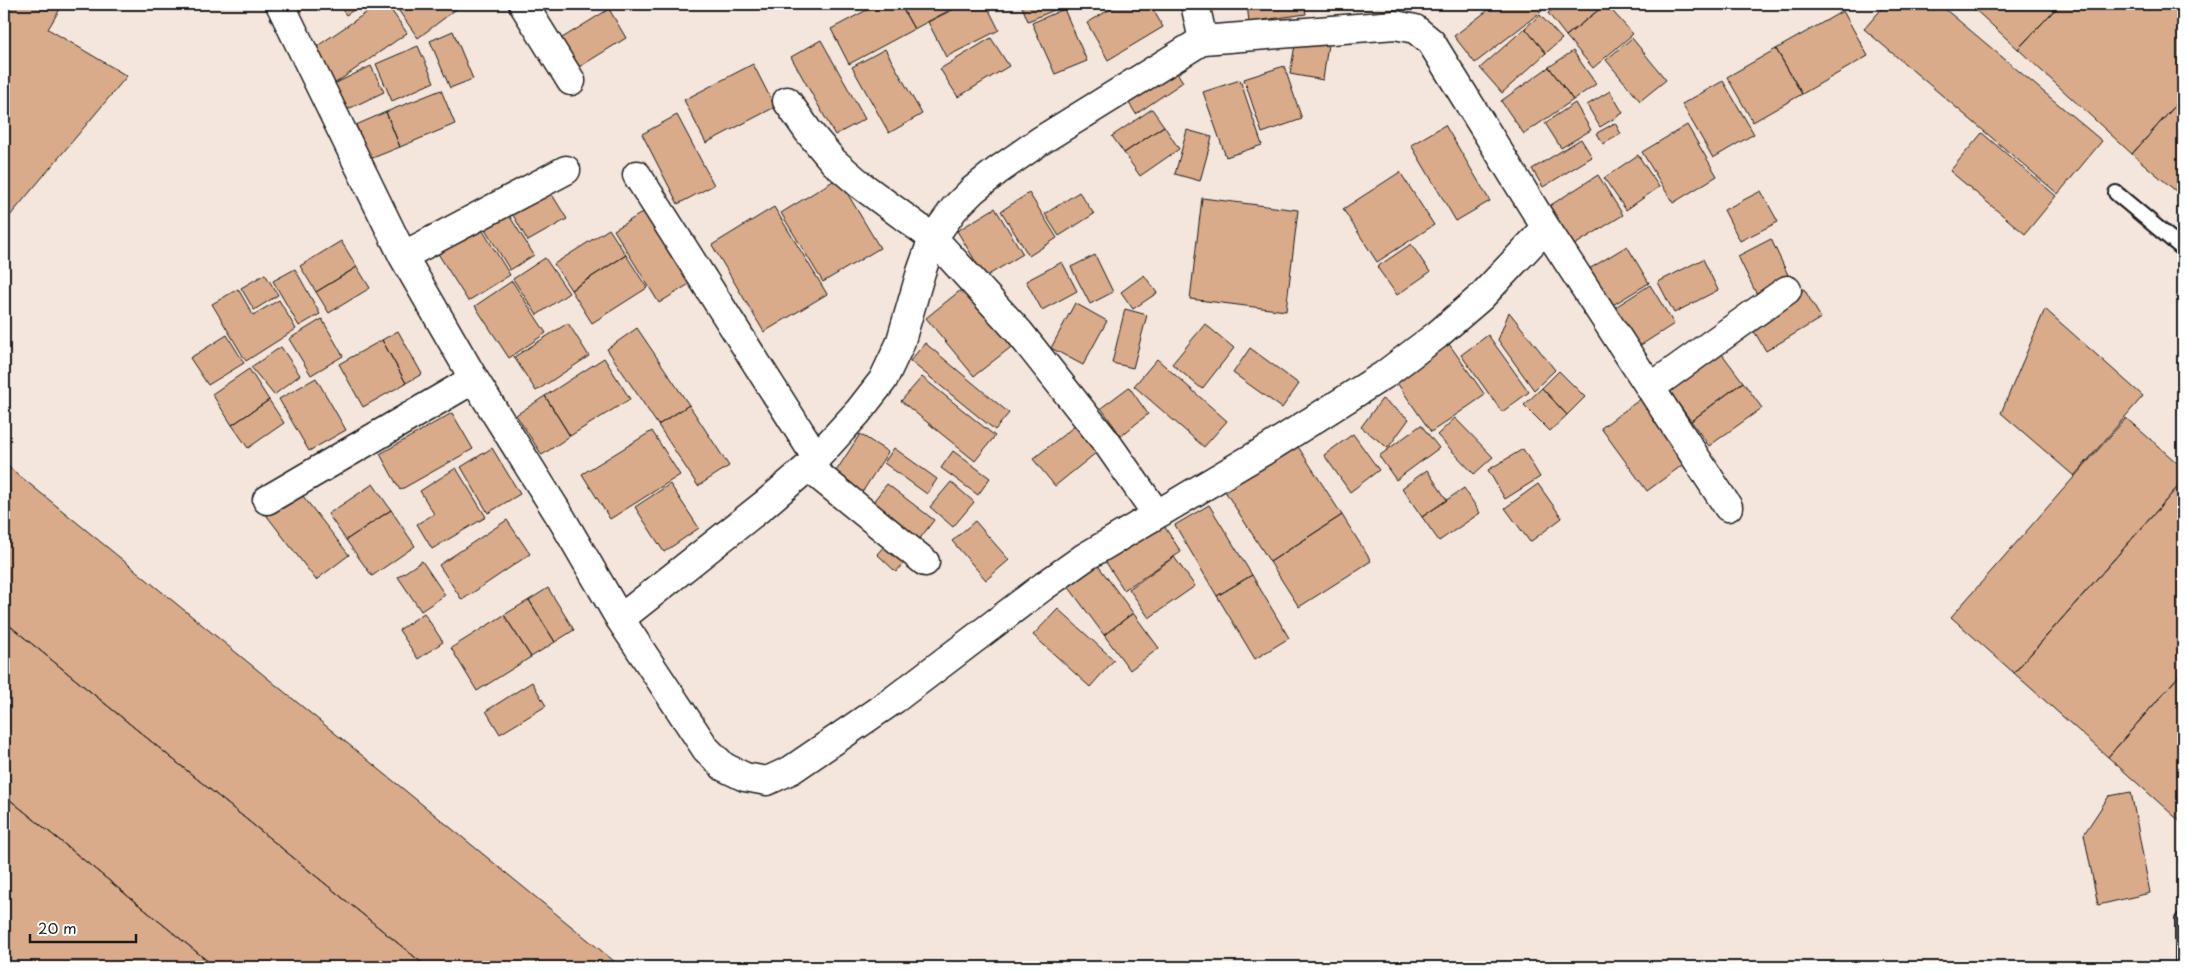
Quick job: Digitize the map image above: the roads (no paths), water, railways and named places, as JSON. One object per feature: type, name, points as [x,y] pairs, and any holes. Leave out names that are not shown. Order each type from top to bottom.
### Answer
[{"type":"street","points":[[280,4],[403,256],[474,379],[620,619],[706,749],[724,767],[745,777],[768,781],[791,770],[895,699],[1085,557],[1269,448],[1384,375],[1437,335],[1481,297],[1546,228]]},
{"type":"street","points":[[523,4],[571,81]]},
{"type":"street","points":[[1195,4],[1203,40]]},
{"type":"street","points":[[620,619],[765,504],[812,462],[858,412],[883,380],[900,344],[933,238],[960,202],[997,171],[1040,140],[1203,40],[1396,25],[1421,32],[1431,42],[1546,228],[1728,507]]},
{"type":"street","points":[[787,101],[808,131],[834,162],[862,186],[933,238],[1019,332],[1107,443],[1156,514]]},
{"type":"street","points":[[403,256],[566,170]]},
{"type":"street","points":[[636,176],[812,462],[925,562]]},
{"type":"street","points":[[1650,388],[1787,290]]},
{"type":"street","points":[[267,500],[474,379]]},
{"type":"lane","points":[[2116,193],[2183,249]]},
{"type":"lane","points":[[2183,920],[2183,961]]}]
